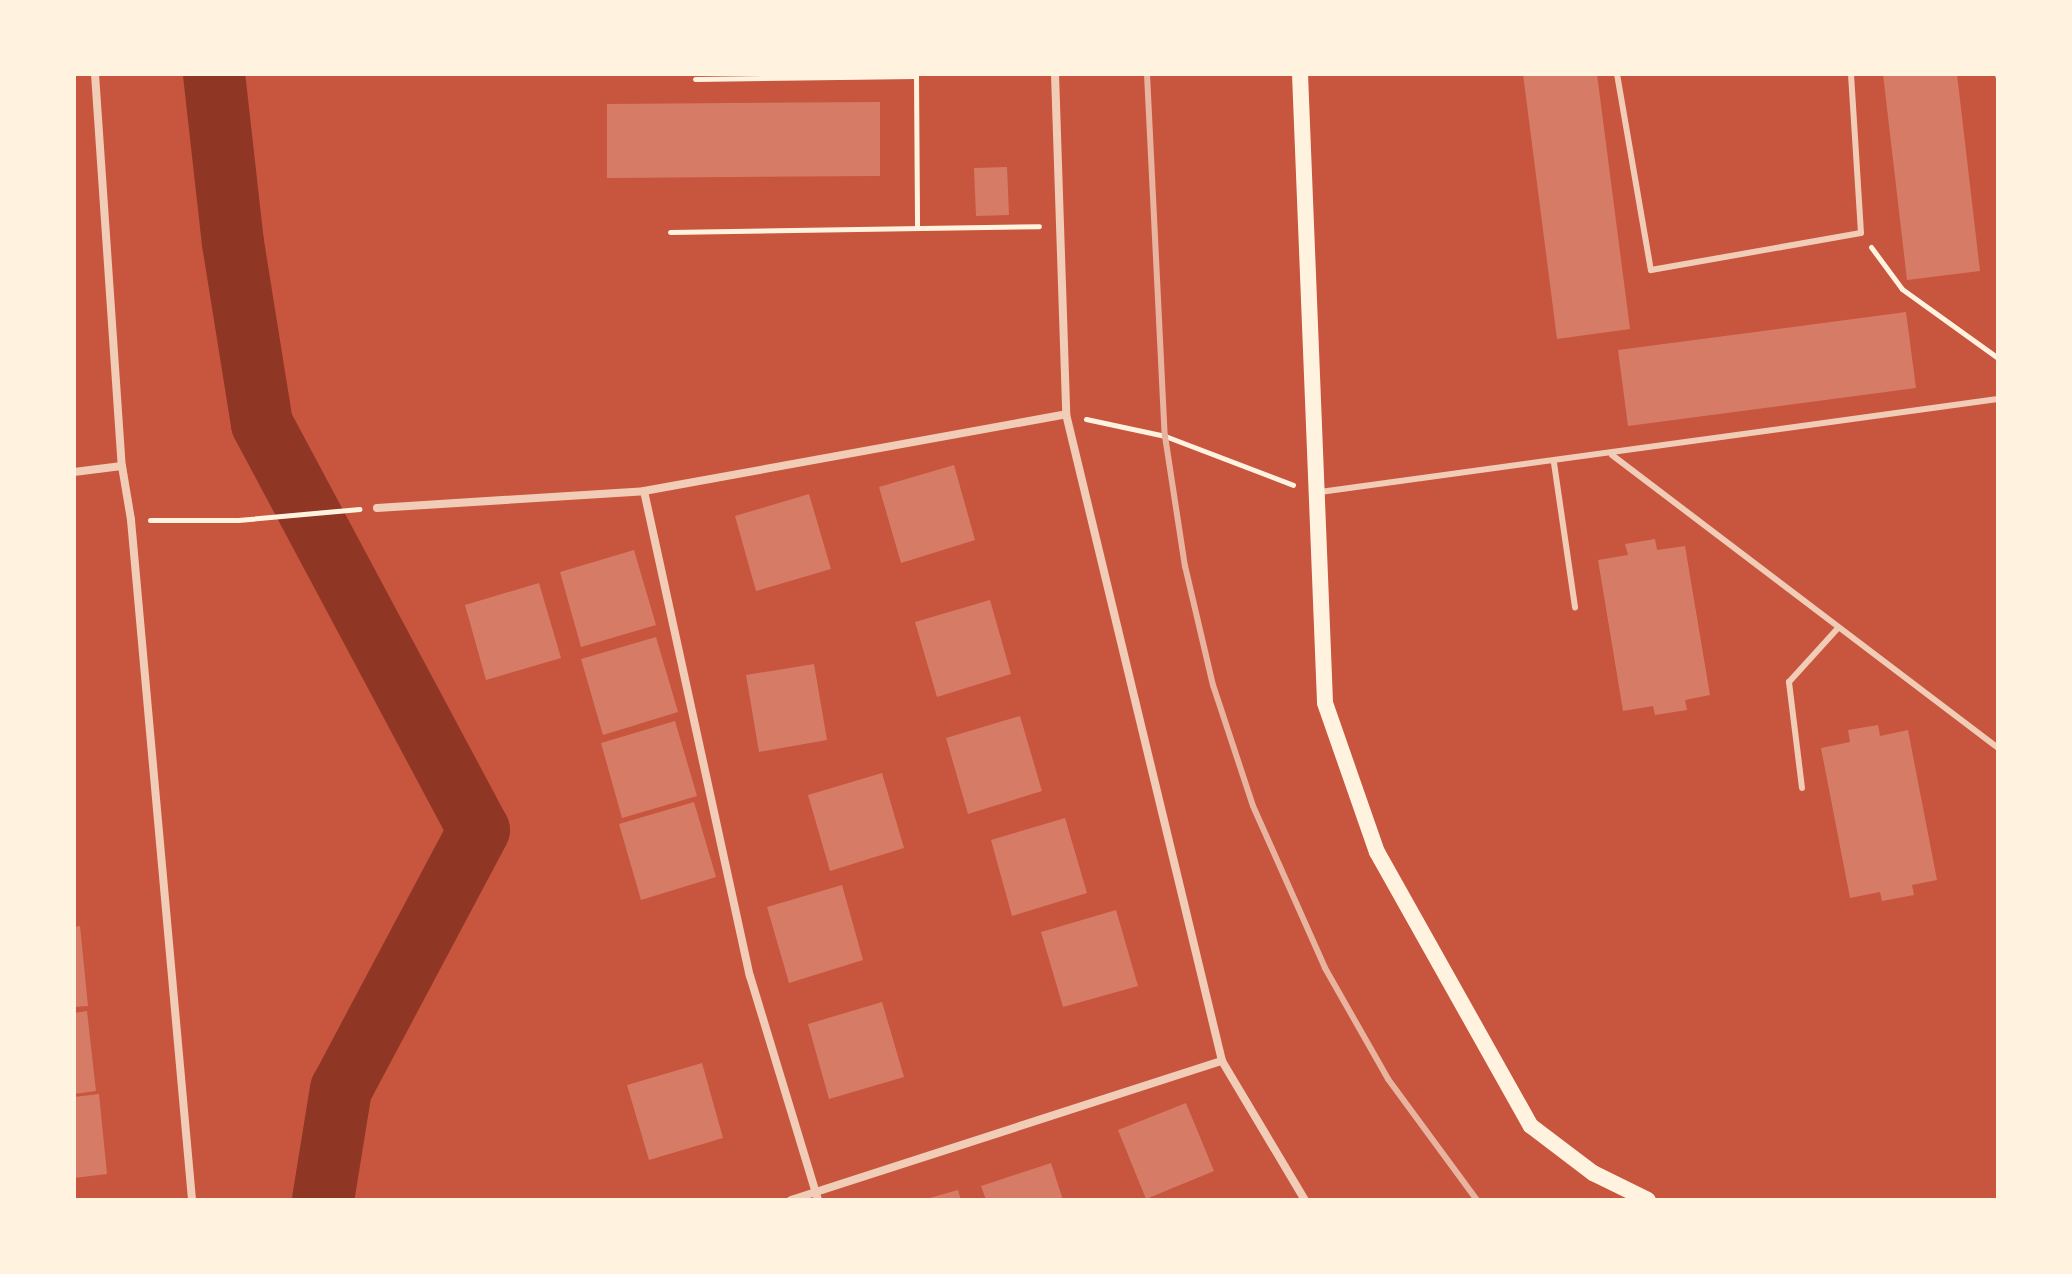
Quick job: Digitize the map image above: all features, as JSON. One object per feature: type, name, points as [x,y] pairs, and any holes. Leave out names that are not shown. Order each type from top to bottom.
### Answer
[{"type":"main road","points":[[1300,74],[1313,492],[1325,703],[1377,852],[1531,1126],[1593,1173],[1648,1200]]},
{"type":"street","points":[[95,74],[122,466],[131,520],[192,1200]]},
{"type":"street","points":[[1055,74],[1066,414],[1222,1061],[1305,1200]]},
{"type":"street","points":[[377,508],[644,491],[1066,414]]},
{"type":"street","points":[[74,472],[122,466]]},
{"type":"street","points":[[644,491],[750,976],[816,1196]]},
{"type":"street","points":[[791,1200],[816,1196],[1222,1061]]},
{"type":"lane","points":[[1617,74],[1651,270],[1861,233],[1851,74]]},
{"type":"lane","points":[[1313,492],[1554,463],[1998,399]]},
{"type":"lane","points":[[1612,455],[1998,748]]},
{"type":"lane","points":[[1554,463],[1575,607]]},
{"type":"lane","points":[[1802,788],[1789,682],[1838,628]]},
{"type":"path","points":[[695,79],[916,76],[917,228]]},
{"type":"path","points":[[670,232],[1060,226]]},
{"type":"path","points":[[1861,233],[1902,289],[1998,358]]},
{"type":"path","points":[[1066,414],[1165,436],[1313,492]]},
{"type":"path","points":[[131,520],[238,520],[342,511]]},
{"type":"building","points":[[1523,74],[1597,74],[1630,329],[1557,339]]},
{"type":"building","points":[[1883,74],[1957,74],[1980,271],[1907,280]]},
{"type":"building","points":[[880,102],[880,176],[607,178],[607,104]]},
{"type":"building","points":[[1007,167],[1009,215],[976,216],[974,168]]},
{"type":"building","points":[[1906,312],[1916,388],[1628,426],[1618,350]]},
{"type":"building","points":[[954,465],[975,540],[901,563],[879,487]]},
{"type":"building","points":[[809,494],[831,569],[756,591],[735,516]]},
{"type":"building","points":[[1655,539],[1657,550],[1685,546],[1710,695],[1685,700],[1687,710],[1655,715],[1653,706],[1623,711],[1598,560],[1628,555],[1625,544]]},
{"type":"building","points":[[634,550],[656,625],[581,647],[560,572]]},
{"type":"building","points":[[539,583],[561,658],[486,680],[465,605]]},
{"type":"building","points":[[990,600],[1011,674],[937,697],[915,622]]},
{"type":"building","points":[[656,637],[678,712],[603,735],[581,659]]},
{"type":"building","points":[[814,664],[827,740],[759,752],[746,675]]},
{"type":"building","points":[[1020,716],[1042,791],[968,814],[946,738]]},
{"type":"building","points":[[675,721],[697,796],[622,818],[601,743]]},
{"type":"building","points":[[1878,725],[1880,736],[1908,730],[1937,880],[1912,885],[1914,895],[1882,901],[1880,892],[1850,898],[1821,748],[1850,742],[1848,730]]},
{"type":"building","points":[[882,773],[904,848],[830,871],[808,795]]},
{"type":"building","points":[[694,802],[716,877],[641,900],[619,824]]},
{"type":"building","points":[[1065,818],[1087,893],[1012,916],[991,840]]},
{"type":"building","points":[[842,885],[863,960],[789,983],[767,907]]},
{"type":"building","points":[[1116,910],[1138,986],[1063,1007],[1041,932]]},
{"type":"building","points":[[80,926],[88,1006],[74,1007],[74,927]]},
{"type":"building","points":[[882,1002],[904,1077],[829,1099],[808,1024]]},
{"type":"building","points":[[87,1011],[96,1091],[74,1094],[74,1013]]},
{"type":"building","points":[[702,1063],[723,1138],[649,1160],[627,1085]]},
{"type":"building","points":[[99,1094],[107,1174],[74,1178],[74,1097]]},
{"type":"building","points":[[1186,1103],[1214,1171],[1146,1199],[1118,1130]]},
{"type":"building","points":[[1051,1163],[1063,1200],[986,1200],[981,1186]]},
{"type":"building","points":[[958,1190],[961,1200],[926,1200],[926,1199]]},
{"type":"waterway","points":[[214,74],[233,243],[262,424],[479,830],[341,1089],[323,1200]]},
{"type":"railway","points":[[1147,74],[1165,436],[1185,566],[1213,685],[1253,806],[1325,968],[1388,1079],[1477,1200]]}]
